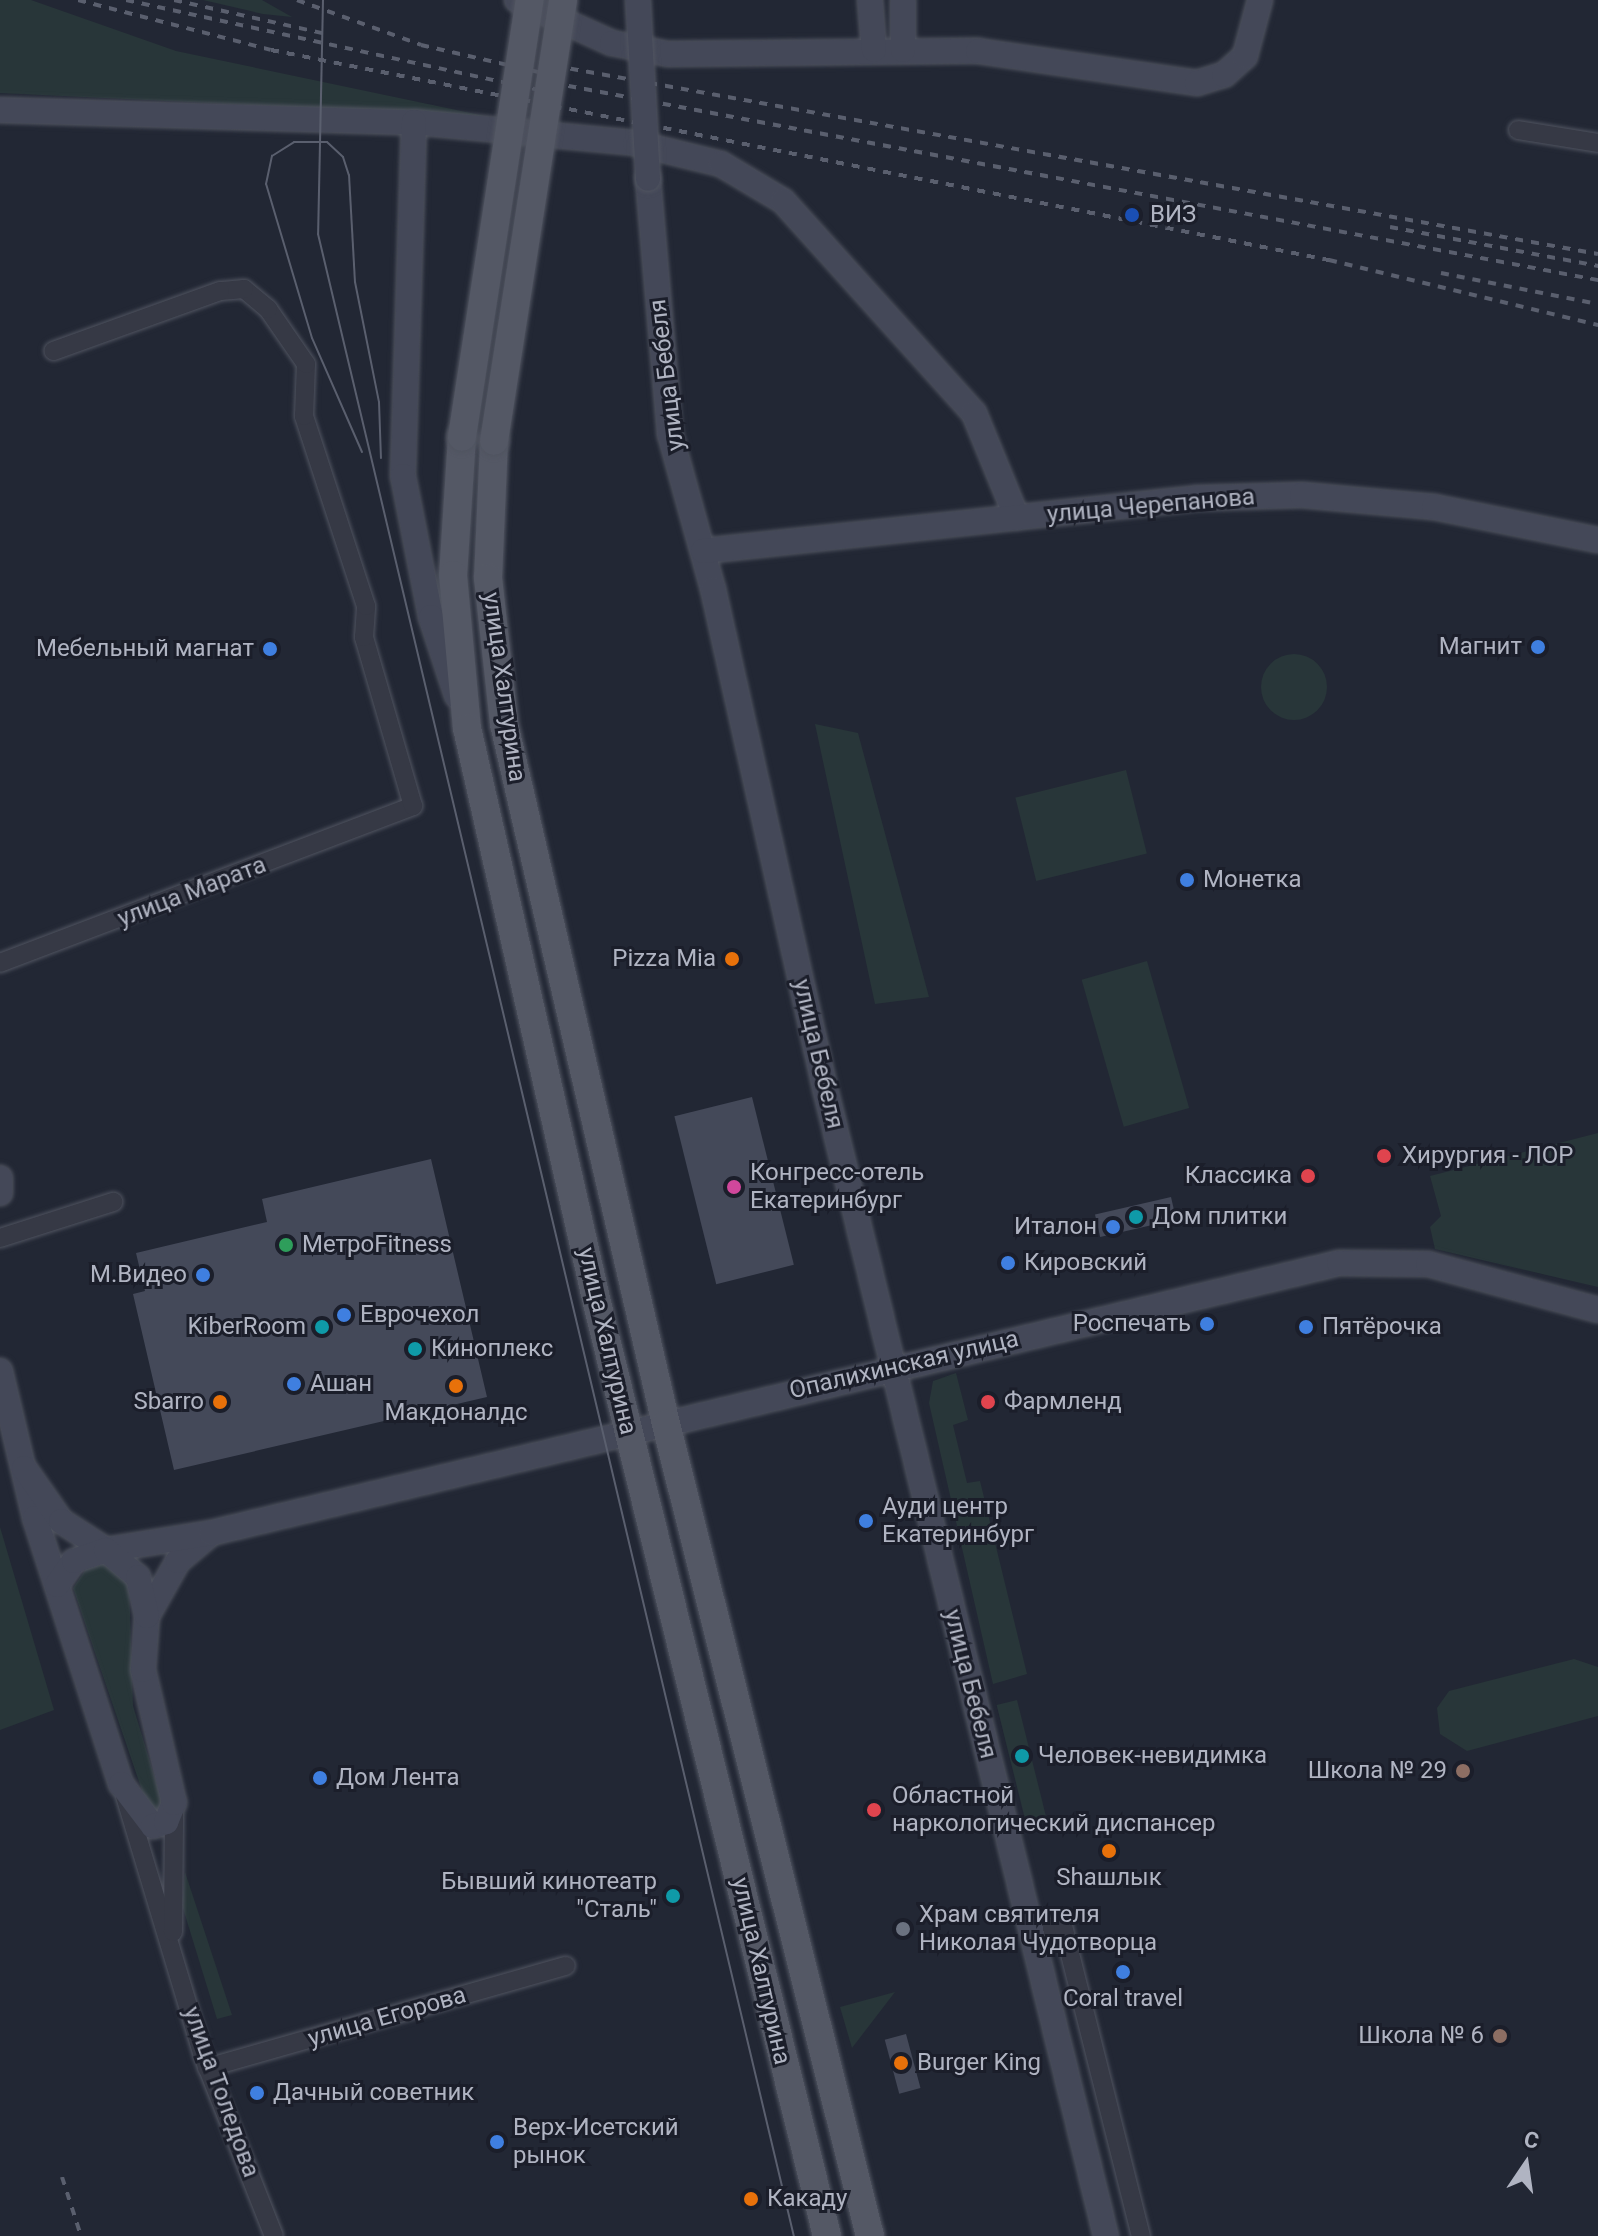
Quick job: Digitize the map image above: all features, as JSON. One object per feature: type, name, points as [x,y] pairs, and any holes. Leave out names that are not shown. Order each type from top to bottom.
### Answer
[{"type":"main road","name":"улица Халтурина","points":[[530,0],[462,437],[453,575],[467,728],[628,1433],[827,2236]]},
{"type":"main road","name":"улица Халтурина","points":[[563,0],[494,441],[488,578],[504,724],[666,1424],[870,2236]]},
{"type":"street","points":[[517,0],[612,43],[668,54],[978,51],[1197,83],[1224,75],[1245,56],[1260,0]]},
{"type":"street","name":"улица Бебеля","points":[[638,0],[648,179],[670,434],[703,551],[892,1368],[1106,2236]]},
{"type":"street","points":[[870,0],[874,50]]},
{"type":"street","points":[[903,0],[903,50]]},
{"type":"street","points":[[0,110],[414,122],[635,143],[721,164],[783,201],[974,413],[1017,518]]},
{"type":"street","points":[[414,122],[403,476],[431,617],[467,728]]},
{"type":"street","points":[[1518,130],[1598,143]]},
{"type":"street","name":"улица Марата","points":[[0,963],[413,806],[364,637],[366,606],[304,416],[306,364],[286,335],[244,289],[53,351]]},
{"type":"street","name":"улица Черепанова","points":[[703,551],[1197,498],[1302,495],[1434,507],[1598,540]]},
{"type":"street","points":[[0,1178],[0,1193]]},
{"type":"street","points":[[0,1238],[113,1202]]},
{"type":"street","name":"Опалихинская улица","points":[[57,1585],[74,1561],[106,1550],[211,1533],[1299,1270],[1371,1259],[1428,1264],[1598,1310]]},
{"type":"street","points":[[0,1371],[57,1585],[173,1947]]},
{"type":"street","points":[[24,1468],[61,1521],[106,1550],[138,1577],[147,1616],[143,1670],[174,1803],[173,1947]]},
{"type":"street","points":[[147,1616],[178,1561],[211,1533]]},
{"type":"street","points":[[121,1784],[153,1826],[166,1822],[174,1803]]},
{"type":"street","points":[[1029,1933],[1063,1926],[1141,2236]]},
{"type":"street","name":"улица Толедова","points":[[173,1947],[207,2068],[274,2236]]},
{"type":"street","name":"улица Егорова","points":[[207,2068],[566,1966]]},
{"type":"shaded area","points":[[0,0],[31,0],[176,51],[485,116],[0,93]]},
{"type":"shaded area","points":[[203,0],[262,0],[292,17],[263,14]]},
{"type":"shaded area","points":[[1287,654],[1301,654],[1313,659],[1322,668],[1327,687],[1325,700],[1318,711],[1301,720],[1287,720],[1275,715],[1266,706],[1261,694],[1261,680],[1266,668],[1275,659]]},
{"type":"shaded area","points":[[815,724],[858,733],[929,997],[875,1004]]},
{"type":"shaded area","points":[[1126,770],[1147,853],[1036,881],[1015,798]]},
{"type":"shaded area","points":[[1147,961],[1189,1108],[1124,1127],[1082,980]]},
{"type":"shaded area","points":[[1598,1133],[1598,1287],[1435,1249],[1430,1227],[1441,1216],[1430,1176]]},
{"type":"shaded area","points":[[956,1373],[968,1420],[953,1425],[967,1483],[980,1481],[1027,1674],[993,1684],[929,1403],[933,1381]]},
{"type":"shaded area","points":[[0,1527],[54,1710],[0,1730]]},
{"type":"shaded area","points":[[102,1564],[121,1568],[129,1581],[133,1706],[162,1801],[157,1812],[147,1805],[73,1588],[87,1567]]},
{"type":"shaded area","points":[[1574,1659],[1598,1667],[1598,1716],[1467,1751],[1440,1734],[1437,1708],[1449,1691]]},
{"type":"shaded area","points":[[1017,1700],[1047,1818],[1026,1823],[997,1705]]},
{"type":"shaded area","points":[[185,1872],[232,2015],[217,2019],[182,1905]]},
{"type":"shaded area","points":[[895,1992],[852,2048],[840,2007]]},
{"type":"building","name":"Конгресс-отель Екатеринбург","points":[[752,1097],[794,1265],[716,1284],[674,1116]]},
{"type":"building","points":[[431,1159],[487,1397],[174,1470],[133,1294],[145,1291],[136,1253],[267,1222],[262,1199]]},
{"type":"building","name":"Дом плитки","points":[[1171,1197],[1176,1219],[1100,1237],[1095,1215]]},
{"type":"building","name":"Burger King","points":[[906,2034],[920,2088],[899,2094],[885,2040]]},
{"type":"tram line","points":[[323,0],[318,234],[794,2236]]},
{"type":"tram line","points":[[362,452],[312,338],[266,184],[272,156],[294,142],[327,142],[343,157],[349,175],[355,282],[379,402],[381,458]]},
{"type":"railway","points":[[78,0],[271,50],[1329,260],[1598,325]]},
{"type":"railway","points":[[126,0],[551,93]]},
{"type":"railway","points":[[174,0],[322,33]]},
{"type":"railway","points":[[297,0],[421,45],[551,75]]},
{"type":"railway","points":[[539,63],[1598,254]]},
{"type":"railway","points":[[537,80],[1598,280]]},
{"type":"railway","points":[[1390,227],[1598,266]]},
{"type":"railway","points":[[1441,273],[1598,304]]},
{"type":"railway","points":[[62,2177],[81,2236]]},
{"type":"place","name":"ВИЗ","points":[[1132,215]]},
{"type":"place","name":"Магнит","points":[[1538,647]]},
{"type":"place","name":"Мебельный магнат","points":[[270,649]]},
{"type":"place","name":"Монетка","points":[[1187,880]]},
{"type":"place","name":"Pizza Mia","points":[[732,959]]},
{"type":"place","name":"Хирургия - ЛОР","points":[[1384,1156]]},
{"type":"place","name":"Классика","points":[[1308,1176]]},
{"type":"place","name":"Конгресс-отель Екатеринбург","points":[[734,1187]]},
{"type":"place","name":"Дом плитки","points":[[1136,1217]]},
{"type":"place","name":"Италон","points":[[1113,1227]]},
{"type":"place","name":"МетроFitness","points":[[286,1245]]},
{"type":"place","name":"Кировский","points":[[1008,1263]]},
{"type":"place","name":"М.Видео","points":[[203,1275]]},
{"type":"place","name":"Еврочехол","points":[[344,1315]]},
{"type":"place","name":"Роспечать","points":[[1207,1324]]},
{"type":"place","name":"KiberRoom","points":[[322,1327]]},
{"type":"place","name":"Пятёрочка","points":[[1306,1327]]},
{"type":"place","name":"Киноплекс","points":[[415,1349]]},
{"type":"place","name":"Ашан","points":[[294,1384]]},
{"type":"place","name":"Макдоналдс","points":[[456,1386]]},
{"type":"place","name":"Sbarro","points":[[220,1402]]},
{"type":"place","name":"Фармленд","points":[[988,1402]]},
{"type":"place","name":"Ауди центр Екатеринбург","points":[[866,1521]]},
{"type":"place","name":"Человек-невидимка","points":[[1022,1756]]},
{"type":"place","name":"Школа № 29","points":[[1463,1771]]},
{"type":"place","name":"Дом Лента","points":[[320,1778]]},
{"type":"place","name":"Областной наркологический диспансер","points":[[874,1810]]},
{"type":"place","name":"Shашлык","points":[[1109,1851]]},
{"type":"place","name":"Бывший кинотеатр \"Сталь\"","points":[[673,1896]]},
{"type":"place","name":"Храм святителя Николая Чудотворца","points":[[903,1929]]},
{"type":"place","name":"Coral travel","points":[[1123,1972]]},
{"type":"place","name":"Школа № 6","points":[[1500,2036]]},
{"type":"place","name":"Burger King","points":[[901,2063]]},
{"type":"place","name":"Дачный советник","points":[[257,2093]]},
{"type":"place","name":"Верх-Исетский рынок","points":[[497,2142]]},
{"type":"place","name":"Какаду","points":[[751,2199]]}]
